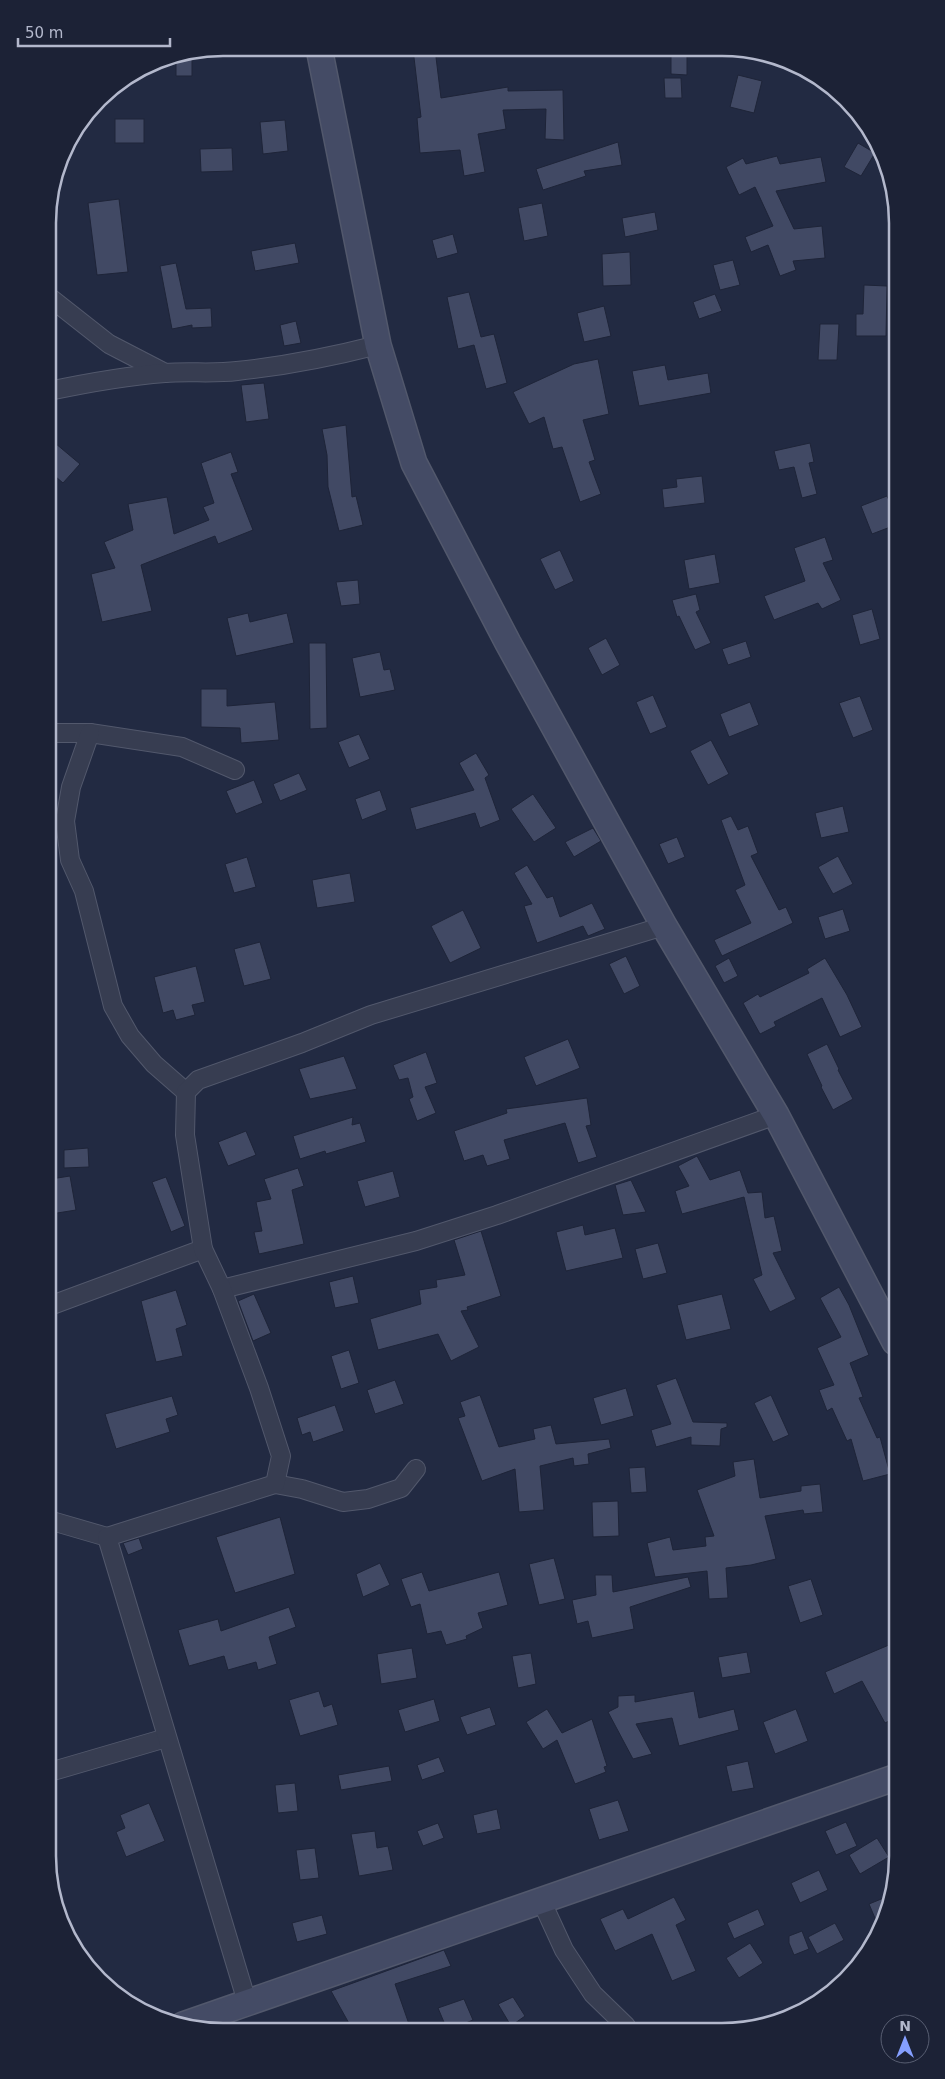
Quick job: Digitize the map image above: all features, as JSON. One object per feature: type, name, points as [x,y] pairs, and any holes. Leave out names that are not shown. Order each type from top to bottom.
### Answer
[{"type":"street","points":[[321,57],[378,345],[414,462],[508,643],[664,926],[776,1115],[888,1329]]},
{"type":"street","points":[[57,303],[109,344],[165,373]]},
{"type":"street","points":[[57,389],[87,383],[165,373],[234,372],[278,367],[321,360],[378,345]]},
{"type":"street","points":[[57,733],[90,733],[182,747],[235,770]]},
{"type":"street","points":[[90,733],[71,787],[66,821],[70,860],[84,891],[113,1006],[130,1036],[154,1064],[186,1092]]},
{"type":"street","points":[[275,1484],[281,1456],[259,1388],[222,1289],[204,1249],[185,1135],[186,1092],[198,1080],[302,1043],[371,1015],[664,926]]},
{"type":"street","points":[[222,1289],[416,1241],[497,1215],[776,1115]]},
{"type":"street","points":[[56,1303],[204,1249]]},
{"type":"street","points":[[56,1522],[107,1536],[275,1484],[302,1488],[343,1502],[368,1499],[401,1488],[416,1469]]},
{"type":"street","points":[[107,1536],[246,2002]]},
{"type":"street","points":[[56,1770],[166,1738]]},
{"type":"street","points":[[195,2020],[888,1780]]},
{"type":"street","points":[[542,1900],[564,1950],[593,1994],[623,2023]]},
{"type":"building","points":[[671,56],[687,56],[687,75],[671,74]]},
{"type":"building","points":[[414,57],[436,57],[441,98],[508,87],[508,91],[563,90],[564,140],[545,139],[546,109],[503,110],[506,129],[478,134],[485,172],[464,176],[460,150],[420,153],[417,118],[421,117]]},
{"type":"building","points":[[192,59],[192,76],[176,76],[176,63]]},
{"type":"building","points":[[738,75],[762,81],[754,113],[730,107]]},
{"type":"building","points":[[664,78],[681,78],[682,98],[665,98]]},
{"type":"building","points":[[115,119],[144,119],[144,143],[115,143]]},
{"type":"building","points":[[285,120],[288,151],[263,154],[260,122]]},
{"type":"building","points":[[618,142],[622,165],[584,171],[586,176],[543,190],[536,169]]},
{"type":"building","points":[[858,143],[872,151],[874,155],[861,176],[844,167]]},
{"type":"building","points":[[232,148],[233,171],[201,172],[200,149]]},
{"type":"building","points":[[777,156],[780,164],[821,157],[826,182],[776,191],[794,229],[822,226],[825,258],[793,261],[796,270],[780,276],[768,245],[751,252],[745,237],[773,226],[755,187],[739,195],[726,167],[743,158],[746,164]]},
{"type":"building","points":[[119,199],[128,272],[97,275],[88,203]]},
{"type":"building","points":[[542,203],[548,236],[524,241],[518,208]]},
{"type":"building","points":[[655,212],[658,230],[625,237],[622,218]]},
{"type":"building","points":[[453,234],[458,253],[437,259],[432,240]]},
{"type":"building","points":[[295,243],[299,263],[255,271],[251,251]]},
{"type":"building","points":[[630,252],[631,285],[603,286],[602,254]]},
{"type":"building","points":[[733,260],[740,285],[720,290],[713,265]]},
{"type":"building","points":[[176,263],[186,309],[211,308],[212,327],[192,328],[192,325],[172,329],[160,266]]},
{"type":"building","points":[[864,285],[887,286],[886,336],[856,336],[856,314],[863,314]]},
{"type":"building","points":[[469,292],[481,337],[494,334],[507,383],[486,389],[474,345],[458,349],[447,297]]},
{"type":"building","points":[[715,294],[722,311],[699,319],[693,302]]},
{"type":"building","points":[[604,306],[611,336],[584,342],[577,313]]},
{"type":"building","points":[[296,321],[301,343],[284,346],[280,325]]},
{"type":"building","points":[[820,324],[839,324],[837,360],[818,360]]},
{"type":"building","points":[[598,359],[609,414],[583,420],[595,460],[589,462],[601,494],[580,502],[562,447],[553,449],[544,417],[529,424],[513,392],[574,364]]},
{"type":"building","points":[[665,365],[668,380],[708,373],[711,393],[639,406],[632,371]]},
{"type":"building","points":[[264,383],[269,419],[246,422],[241,385]]},
{"type":"building","points":[[346,425],[352,497],[356,496],[363,525],[339,531],[328,487],[327,455],[322,429]]},
{"type":"building","points":[[810,443],[814,462],[809,463],[817,494],[802,498],[794,467],[779,470],[774,451]]},
{"type":"building","points":[[57,445],[80,464],[63,483],[57,478]]},
{"type":"building","points":[[231,452],[238,472],[231,474],[253,530],[218,544],[215,536],[141,565],[152,611],[102,622],[91,574],[115,568],[104,542],[133,530],[128,504],[167,497],[174,534],[209,520],[203,507],[214,503],[201,463]]},
{"type":"building","points":[[702,476],[705,503],[664,508],[662,489],[677,487],[676,479]]},
{"type":"building","points":[[887,496],[889,500],[889,528],[872,534],[861,506]]},
{"type":"building","points":[[825,537],[833,560],[823,563],[841,600],[822,609],[818,603],[774,620],[764,596],[805,581],[794,548]]},
{"type":"building","points":[[560,550],[574,581],[555,590],[540,559]]},
{"type":"building","points":[[715,554],[720,583],[689,589],[684,560]]},
{"type":"building","points":[[358,580],[360,604],[341,606],[336,582]]},
{"type":"building","points":[[696,594],[700,610],[696,612],[711,643],[695,650],[679,616],[677,617],[672,600]]},
{"type":"building","points":[[872,609],[880,639],[860,645],[852,615]]},
{"type":"building","points":[[248,613],[250,622],[287,613],[294,643],[236,656],[227,618]]},
{"type":"building","points":[[606,638],[620,665],[602,675],[588,648]]},
{"type":"building","points":[[746,641],[751,657],[728,665],[722,649]]},
{"type":"building","points":[[309,643],[326,643],[327,728],[310,729]]},
{"type":"building","points":[[380,652],[384,670],[390,669],[395,690],[360,697],[352,658]]},
{"type":"building","points":[[201,689],[227,689],[227,706],[275,702],[279,740],[241,743],[240,728],[201,727]]},
{"type":"building","points":[[653,695],[667,727],[650,734],[636,702]]},
{"type":"building","points":[[860,696],[873,730],[853,738],[839,703]]},
{"type":"building","points":[[750,702],[759,725],[729,737],[720,714]]},
{"type":"building","points":[[359,734],[370,759],[349,768],[338,742]]},
{"type":"building","points":[[711,740],[729,774],[708,785],[690,751]]},
{"type":"building","points":[[476,753],[489,775],[485,778],[500,820],[480,828],[475,813],[416,830],[410,808],[474,790],[459,763]]},
{"type":"building","points":[[299,773],[307,790],[280,801],[273,784]]},
{"type":"building","points":[[254,780],[263,803],[236,814],[226,791]]},
{"type":"building","points":[[380,790],[387,810],[362,820],[355,799]]},
{"type":"building","points":[[533,794],[556,828],[534,842],[511,809]]},
{"type":"building","points":[[843,806],[849,832],[821,838],[815,813]]},
{"type":"building","points":[[731,816],[738,830],[748,826],[758,853],[751,856],[779,910],[786,907],[793,923],[722,956],[714,940],[751,923],[735,890],[745,885],[721,820]]},
{"type":"building","points":[[593,828],[601,841],[574,857],[565,842]]},
{"type":"building","points":[[677,837],[685,857],[668,864],[659,844]]},
{"type":"building","points":[[838,856],[853,884],[833,894],[818,867]]},
{"type":"building","points":[[247,857],[256,887],[234,893],[225,864]]},
{"type":"building","points":[[527,865],[547,898],[553,896],[560,917],[592,903],[605,929],[588,936],[583,926],[537,943],[524,906],[532,904],[514,873]]},
{"type":"building","points":[[350,873],[355,902],[317,908],[312,880]]},
{"type":"building","points":[[843,909],[850,931],[825,939],[818,917]]},
{"type":"building","points":[[463,910],[481,948],[450,963],[431,926]]},
{"type":"building","points":[[260,942],[271,979],[244,986],[234,949]]},
{"type":"building","points":[[626,956],[640,986],[624,994],[609,964]]},
{"type":"building","points":[[729,958],[738,976],[724,983],[715,966]]},
{"type":"building","points":[[825,958],[847,995],[862,1027],[840,1037],[822,998],[774,1022],[776,1026],[760,1034],[743,1003],[758,994],[760,997],[809,973],[807,969]]},
{"type":"building","points":[[196,966],[205,1002],[192,1005],[195,1015],[176,1020],[173,1010],[163,1013],[154,977]]},
{"type":"building","points":[[568,1039],[580,1068],[536,1086],[524,1057]]},
{"type":"building","points":[[827,1044],[853,1099],[833,1110],[807,1054]]},
{"type":"building","points":[[426,1052],[437,1083],[425,1087],[436,1113],[417,1121],[409,1099],[413,1097],[408,1078],[399,1080],[393,1065]]},
{"type":"building","points":[[344,1056],[357,1089],[310,1099],[299,1069]]},
{"type":"building","points":[[587,1098],[591,1125],[586,1126],[597,1157],[578,1163],[565,1123],[504,1140],[510,1159],[487,1166],[483,1155],[464,1161],[454,1131],[507,1113],[506,1109]]},
{"type":"building","points":[[353,1117],[352,1125],[360,1123],[366,1142],[326,1154],[325,1151],[300,1159],[293,1136]]},
{"type":"building","points":[[246,1131],[256,1155],[228,1166],[218,1142]]},
{"type":"building","points":[[88,1148],[89,1167],[64,1168],[64,1150]]},
{"type":"building","points":[[697,1156],[710,1180],[740,1170],[748,1193],[762,1192],[765,1218],[774,1216],[782,1251],[773,1253],[796,1299],[770,1312],[753,1279],[762,1275],[744,1197],[682,1214],[675,1191],[689,1186],[678,1166]]},
{"type":"building","points":[[298,1168],[304,1186],[292,1190],[304,1244],[259,1254],[254,1232],[262,1231],[256,1202],[271,1199],[264,1179]]},
{"type":"building","points":[[393,1171],[400,1197],[365,1207],[357,1181]]},
{"type":"building","points":[[70,1176],[76,1210],[56,1213],[56,1178]]},
{"type":"building","points":[[166,1177],[185,1226],[171,1232],[152,1182]]},
{"type":"building","points":[[631,1180],[646,1212],[623,1215],[615,1185]]},
{"type":"building","points":[[583,1225],[585,1235],[615,1228],[623,1258],[566,1271],[556,1232]]},
{"type":"building","points":[[481,1231],[501,1296],[467,1307],[468,1310],[461,1311],[479,1347],[451,1361],[438,1334],[378,1350],[370,1319],[421,1304],[419,1290],[437,1287],[436,1280],[465,1275],[454,1240]]},
{"type":"building","points":[[658,1243],[667,1273],[643,1279],[635,1249]]},
{"type":"building","points":[[353,1276],[359,1303],[335,1308],[329,1282]]},
{"type":"building","points":[[839,1287],[849,1305],[869,1355],[850,1363],[863,1397],[859,1398],[877,1438],[880,1437],[888,1474],[863,1481],[851,1439],[847,1441],[832,1408],[827,1411],[819,1390],[834,1385],[817,1348],[841,1337],[820,1298]]},
{"type":"building","points":[[176,1290],[187,1325],[176,1329],[183,1356],[156,1362],[141,1301]]},
{"type":"building","points":[[254,1294],[271,1333],[253,1341],[238,1301]]},
{"type":"building","points":[[722,1294],[731,1329],[686,1340],[677,1305]]},
{"type":"building","points":[[349,1350],[359,1383],[341,1389],[331,1356]]},
{"type":"building","points":[[676,1378],[693,1422],[727,1423],[727,1427],[721,1429],[720,1446],[691,1445],[691,1437],[656,1447],[651,1430],[671,1424],[656,1385]]},
{"type":"building","points":[[395,1380],[404,1404],[375,1414],[367,1390]]},
{"type":"building","points":[[626,1388],[634,1416],[601,1425],[593,1398]]},
{"type":"building","points":[[480,1395],[499,1447],[535,1439],[533,1429],[551,1425],[556,1444],[609,1439],[611,1448],[588,1454],[589,1464],[574,1466],[573,1458],[540,1466],[544,1510],[519,1512],[515,1469],[482,1481],[458,1418],[465,1416],[460,1402]]},
{"type":"building","points":[[771,1395],[789,1435],[773,1442],[754,1403]]},
{"type":"building","points":[[172,1396],[178,1415],[166,1419],[170,1432],[116,1449],[105,1414]]},
{"type":"building","points":[[335,1405],[344,1431],[313,1442],[310,1432],[302,1435],[297,1418]]},
{"type":"building","points":[[754,1459],[760,1498],[801,1491],[801,1486],[820,1484],[823,1512],[804,1514],[803,1510],[765,1516],[776,1559],[726,1568],[728,1598],[709,1599],[707,1571],[655,1577],[647,1543],[670,1537],[673,1550],[706,1546],[705,1537],[714,1536],[697,1490],[735,1476],[733,1462]]},
{"type":"building","points":[[645,1467],[647,1492],[631,1493],[629,1468]]},
{"type":"building","points":[[618,1501],[619,1536],[593,1537],[592,1502]]},
{"type":"building","points":[[280,1517],[295,1574],[235,1593],[216,1537]]},
{"type":"building","points":[[139,1538],[143,1549],[128,1555],[123,1543]]},
{"type":"building","points":[[554,1558],[565,1599],[539,1605],[529,1564]]},
{"type":"building","points":[[380,1563],[390,1585],[363,1597],[356,1574]]},
{"type":"building","points":[[422,1572],[429,1591],[499,1572],[508,1605],[478,1613],[483,1628],[466,1636],[467,1639],[446,1645],[441,1631],[427,1634],[420,1604],[411,1607],[401,1579]]},
{"type":"building","points":[[595,1575],[612,1575],[613,1592],[688,1577],[691,1587],[630,1607],[634,1629],[592,1638],[588,1621],[577,1624],[572,1600],[596,1595]]},
{"type":"building","points":[[811,1579],[823,1615],[800,1623],[788,1586]]},
{"type":"building","points":[[289,1607],[296,1627],[269,1637],[277,1664],[258,1670],[256,1662],[228,1670],[224,1656],[189,1666],[178,1630],[218,1619],[221,1631]]},
{"type":"building","points":[[888,1645],[888,1721],[885,1723],[862,1681],[834,1694],[825,1672]]},
{"type":"building","points":[[412,1648],[417,1678],[381,1684],[377,1654]]},
{"type":"building","points":[[747,1652],[751,1673],[722,1678],[718,1657]]},
{"type":"building","points":[[531,1653],[536,1684],[518,1688],[512,1656]]},
{"type":"building","points":[[319,1691],[324,1707],[332,1704],[338,1725],[300,1736],[289,1700]]},
{"type":"building","points":[[694,1691],[699,1718],[734,1709],[739,1730],[679,1746],[672,1718],[636,1724],[652,1754],[633,1759],[608,1712],[618,1707],[618,1696],[635,1695],[635,1702]]},
{"type":"building","points":[[434,1699],[440,1721],[405,1732],[398,1710]]},
{"type":"building","points":[[490,1707],[496,1725],[467,1735],[460,1717]]},
{"type":"building","points":[[547,1709],[562,1733],[592,1719],[607,1766],[604,1767],[606,1772],[575,1784],[557,1740],[543,1749],[526,1722]]},
{"type":"building","points":[[796,1709],[808,1741],[775,1754],[763,1722]]},
{"type":"building","points":[[439,1757],[445,1772],[422,1780],[417,1765]]},
{"type":"building","points":[[748,1761],[754,1788],[732,1792],[726,1766]]},
{"type":"building","points":[[389,1766],[392,1781],[341,1790],[338,1775]]},
{"type":"building","points":[[295,1783],[298,1811],[278,1813],[275,1785]]},
{"type":"building","points":[[618,1800],[629,1831],[599,1840],[589,1809]]},
{"type":"building","points":[[149,1803],[165,1841],[126,1857],[116,1832],[125,1828],[120,1815]]},
{"type":"building","points":[[497,1809],[501,1829],[477,1834],[473,1815]]},
{"type":"building","points":[[846,1822],[857,1846],[836,1855],[825,1831]]},
{"type":"building","points":[[438,1823],[444,1838],[423,1846],[417,1831]]},
{"type":"building","points":[[375,1831],[377,1848],[388,1846],[393,1870],[359,1876],[351,1834]]},
{"type":"building","points":[[877,1838],[888,1858],[860,1874],[849,1855]]},
{"type":"building","points":[[315,1848],[319,1878],[300,1880],[296,1850]]},
{"type":"building","points":[[819,1870],[828,1890],[800,1903],[791,1883]]},
{"type":"building","points":[[674,1897],[686,1920],[676,1925],[696,1971],[672,1981],[652,1934],[615,1951],[600,1919],[623,1909],[628,1919]]},
{"type":"building","points":[[883,1898],[876,1920],[869,1904]]},
{"type":"building","points":[[758,1909],[765,1925],[734,1939],[727,1923]]},
{"type":"building","points":[[322,1915],[327,1934],[297,1942],[292,1923]]},
{"type":"building","points":[[835,1923],[844,1940],[817,1954],[808,1937]]},
{"type":"building","points":[[802,1931],[809,1949],[794,1955],[789,1943],[789,1936]]},
{"type":"building","points":[[750,1943],[763,1963],[739,1978],[726,1958]]},
{"type":"building","points":[[444,1950],[451,1966],[395,1984],[409,2023],[349,2023],[331,1991]]},
{"type":"building","points":[[513,1997],[525,2016],[515,2023],[509,2023],[498,2004]]},
{"type":"building","points":[[464,1999],[473,2020],[466,2023],[444,2023],[438,2008]]}]
